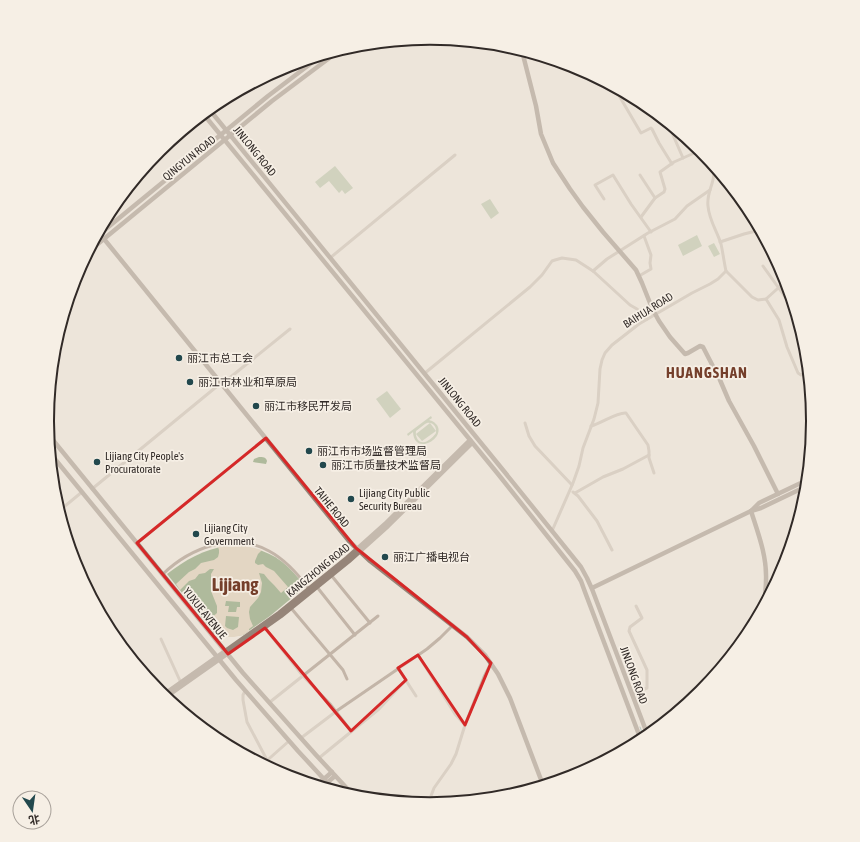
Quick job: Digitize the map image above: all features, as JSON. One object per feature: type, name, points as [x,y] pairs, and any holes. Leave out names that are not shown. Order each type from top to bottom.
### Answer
[{"type":"main road","points":[[524,57],[536,106],[541,134],[553,163],[583,207],[636,270],[655,314],[666,332],[684,353],[688,353],[700,346],[703,347],[729,401],[778,494]]},
{"type":"main road","name":"QINGYUN ROAD","points":[[99,243],[272,101],[327,60]]},
{"type":"main road","name":"QINGYUN ROAD","points":[[106,229],[268,96],[310,65]]},
{"type":"main road","name":"JINLONG ROAD","points":[[213,114],[581,567],[592,588],[646,729]]},
{"type":"main road","name":"JINLONG ROAD","points":[[207,118],[571,566],[581,581],[639,734]]},
{"type":"main road","name":"TAIHE ROAD","points":[[104,239],[343,534],[370,561],[474,643],[491,663],[510,698],[542,780]]},
{"type":"main road","name":"KANGZHONG ROAD","points":[[169,691],[265,628],[317,587],[471,442]]},
{"type":"main road","name":"YUXUE AVENUE","points":[[55,443],[227,653],[346,787]]},
{"type":"main road","name":"YUXUE AVENUE","points":[[56,461],[218,659],[325,781]]},
{"type":"main road","points":[[751,511],[759,503],[801,483]]},
{"type":"main road","points":[[592,588],[800,489]]},
{"type":"main road","points":[[751,511],[764,556],[767,587]]},
{"type":"main road","name":"KANGZHONG ROAD","points":[[227,653],[358,550]]},
{"type":"main road","name":"KANGZHONG ROAD","points":[[171,693],[218,659]]},
{"type":"main road","points":[[325,781],[334,774]]},
{"type":"street","points":[[619,96],[641,133],[651,128],[652,129],[672,164]]},
{"type":"street","points":[[673,134],[683,158]]},
{"type":"street","points":[[641,217],[655,198],[666,190],[660,172],[694,153]]},
{"type":"street","points":[[330,258],[455,155]]},
{"type":"street","points":[[714,174],[708,199],[709,211],[720,242],[726,271],[752,297],[758,300],[766,299],[779,288]]},
{"type":"street","points":[[604,199],[595,185],[613,175],[651,232]]},
{"type":"street","points":[[640,175],[655,198]]},
{"type":"street","points":[[593,272],[607,259],[675,219],[687,206],[711,190]]},
{"type":"street","points":[[720,242],[755,231]]},
{"type":"street","points":[[639,276],[652,269],[650,264],[652,255],[644,236]]},
{"type":"street","points":[[425,374],[530,287],[542,275],[552,261],[562,258],[576,260],[593,272],[630,305],[637,309],[646,319]]},
{"type":"street","points":[[763,266],[785,296]]},
{"type":"street","name":"BAIHUA ROAD","points":[[552,530],[570,491],[598,403],[600,369],[604,356],[612,345],[634,327],[710,284],[726,271]]},
{"type":"street","points":[[766,299],[779,320],[787,347],[798,373],[801,375],[803,374]]},
{"type":"street","points":[[92,489],[221,383],[290,329]]},
{"type":"street","points":[[591,426],[625,413],[647,443],[649,448],[649,458],[654,473]]},
{"type":"street","points":[[525,423],[529,436],[535,446],[572,485]]},
{"type":"street","points":[[137,543],[266,438]]},
{"type":"street","points":[[575,493],[649,454]]},
{"type":"street","points":[[570,491],[575,493],[588,509],[612,550]]},
{"type":"street","points":[[64,507],[82,492]]},
{"type":"street","points":[[162,574],[181,559],[199,550],[220,543],[248,543],[274,553],[288,565],[309,589]]},
{"type":"street","points":[[331,575],[370,623]]},
{"type":"street","points":[[317,587],[355,635]]},
{"type":"street","points":[[632,694],[646,688],[647,670],[629,631],[630,627],[642,618],[636,606]]},
{"type":"street","points":[[291,608],[343,670],[347,679]]},
{"type":"street","points":[[270,702],[378,616]]},
{"type":"street","points":[[301,738],[336,711],[436,642],[453,625]]},
{"type":"street","points":[[265,628],[304,676],[336,711],[351,731]]},
{"type":"street","points":[[160,639],[181,683]]},
{"type":"street","points":[[418,655],[455,714],[465,725]]},
{"type":"street","points":[[431,797],[434,788],[451,764],[456,754],[465,725],[491,663]]},
{"type":"street","points":[[398,668],[416,696]]},
{"type":"street","points":[[319,758],[386,702],[406,680]]},
{"type":"street","points":[[245,691],[243,700],[247,722],[267,759]]},
{"type":"street","points":[[267,760],[289,741]]},
{"type":"highlighted area","points":[[266,438],[356,548],[467,637],[491,663],[465,725],[418,655],[398,668],[406,680],[351,731],[265,628],[228,654],[137,543]]},
{"type":"green space","points":[[335,166],[353,188],[345,194],[342,190],[339,193],[329,181],[320,188],[315,182]]},
{"type":"green space","points":[[490,199],[499,213],[491,219],[481,204]]},
{"type":"green space","points":[[697,235],[702,246],[683,256],[678,245]]},
{"type":"green space","points":[[714,243],[720,254],[714,257],[708,246]]},
{"type":"green space","points":[[387,391],[401,409],[390,418],[376,399]]},
{"type":"green space","points":[[431,416],[432,418],[429,420],[437,425],[439,430],[434,440],[423,444],[418,443],[413,432],[408,436],[407,434]],"holes":[[[427,423],[434,425],[436,433],[428,441],[420,442],[416,435],[416,431]]]},
{"type":"green space","points":[[430,423],[436,431],[422,441],[416,434]]},
{"type":"green space","points":[[259,457],[266,459],[266,464],[253,462],[254,459]]},
{"type":"green space","points":[[227,546],[252,548],[272,555],[289,568],[305,587],[270,616],[243,635],[225,637],[215,634],[167,574],[181,564],[203,552]]},
{"type":"shaded area","points":[[245,546],[262,550],[258,554],[255,563],[258,565],[263,564],[274,571],[288,587],[281,593],[264,574],[259,573],[262,583],[261,592],[250,607],[249,612],[253,626],[243,635],[225,637],[215,634],[207,622],[217,613],[217,606],[211,591],[211,574],[214,569],[210,569],[205,573],[199,574],[195,579],[189,581],[180,590],[176,584],[201,563],[214,560],[218,557],[218,547]],"holes":[[[226,601],[240,602],[240,607],[237,607],[236,612],[228,612],[229,606],[225,606]],[[226,616],[239,617],[238,627],[233,630],[227,628],[225,626]]]},
{"type":"waterway","points":[[640,727],[642,732]]},
{"type":"place","name":"丽江市总工会","points":[[179,358]]},
{"type":"place","name":"丽江市林业和草原局","points":[[190,382]]},
{"type":"place","name":"丽江市移民开发局","points":[[256,406]]},
{"type":"place","name":"丽江市市场监督管理局","points":[[309,451]]},
{"type":"place","name":"Lijiang City People's Procuratorate","points":[[97,462]]},
{"type":"place","name":"丽江市质量技术监督局","points":[[323,465]]},
{"type":"place","name":"Lijiang City Public Security Bureau","points":[[351,499]]},
{"type":"place","name":"Lijiang City Government","points":[[196,534]]},
{"type":"place","name":"丽江广播电视台","points":[[385,557]]},
{"type":"district","name":"HUANGSHAN","points":[[707,372]]},
{"type":"district","name":"Lijiang","points":[[235,584]]}]
